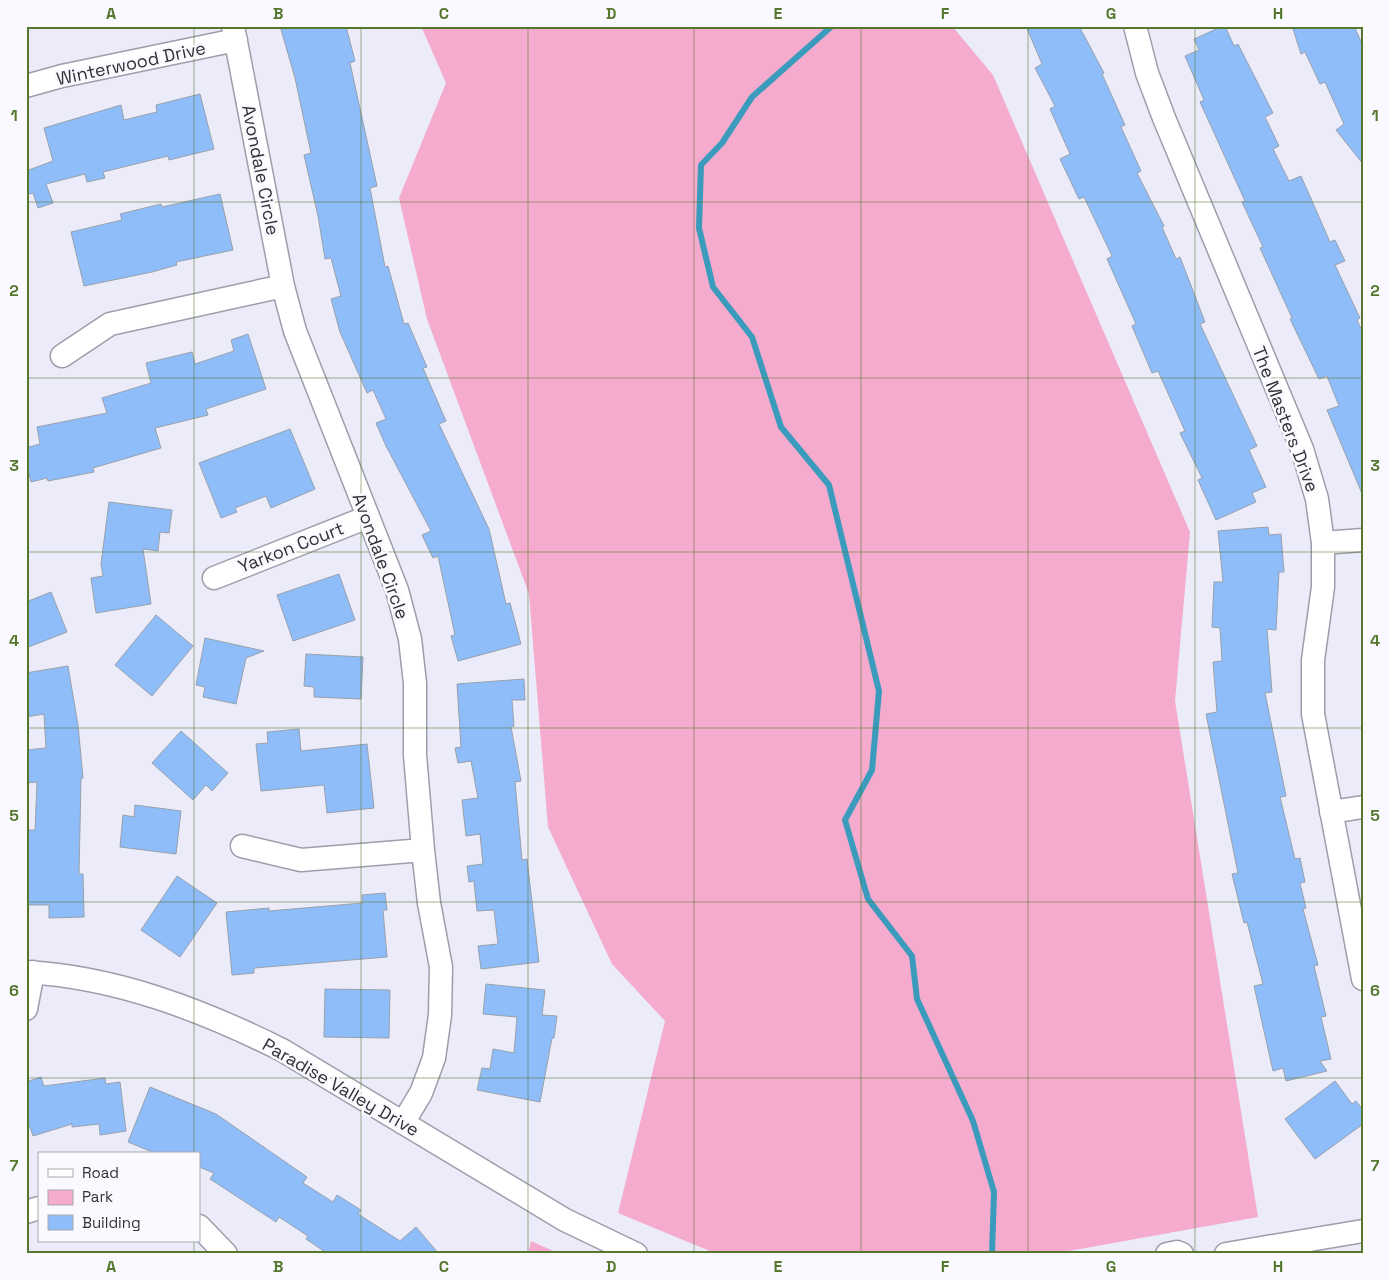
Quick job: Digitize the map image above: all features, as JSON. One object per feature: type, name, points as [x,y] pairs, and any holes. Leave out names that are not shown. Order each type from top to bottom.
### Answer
[{"type":"street","name":"The Masters Drive","points":[[1135,26],[1147,73],[1168,128],[1302,449],[1317,499],[1323,543],[1322,587],[1313,660],[1313,714],[1363,979]]},
{"type":"street","name":"Winterwood Drive","points":[[26,86],[235,33]]},
{"type":"street","name":"Avondale Circle","points":[[235,33],[283,286],[295,331],[397,590],[410,640],[415,683],[415,755],[423,850],[429,903],[441,967],[440,1015],[434,1058],[420,1092],[403,1123]]},
{"type":"street","points":[[62,356],[110,324],[283,286]]},
{"type":"street","name":"Yarkon Court","points":[[214,578],[368,517]]},
{"type":"street","points":[[1323,543],[1363,540]]},
{"type":"street","points":[[1331,812],[1363,808]]},
{"type":"street","points":[[242,846],[301,860],[423,850]]},
{"type":"street","points":[[26,1009],[30,972]]},
{"type":"street","name":"Paradise Valley Drive","points":[[30,972],[94,981],[191,1009],[282,1050],[565,1220],[636,1254]]},
{"type":"street","points":[[26,1212],[38,1208]]},
{"type":"street","points":[[200,1227],[226,1254]]},
{"type":"street","points":[[1235,1253],[1363,1231]]},
{"type":"street","points":[[1167,1254],[1182,1254]]},
{"type":"green space","points":[[421,26],[952,26],[993,75],[1190,532],[1175,701],[1258,1217],[1052,1254],[717,1254],[618,1213],[665,1021],[612,964],[548,827],[529,594],[427,319],[399,198],[446,83]]},
{"type":"green space","points":[[531,1241],[560,1254],[528,1254]]},
{"type":"building","points":[[280,26],[346,26],[355,61],[350,63],[377,186],[370,188],[385,267],[388,266],[404,324],[408,323],[427,367],[423,368],[446,421],[439,424],[489,529],[506,604],[510,603],[521,644],[458,661],[451,636],[455,635],[438,556],[433,558],[422,535],[431,531],[386,446],[376,423],[386,419],[373,390],[367,393],[340,332],[331,299],[341,296],[331,258],[325,259],[318,216],[304,155],[311,153],[295,78]]},
{"type":"building","points":[[1026,26],[1079,26],[1104,73],[1102,74],[1125,125],[1121,127],[1141,171],[1137,173],[1164,226],[1162,227],[1176,259],[1180,257],[1205,322],[1200,324],[1257,446],[1249,450],[1266,487],[1252,493],[1256,502],[1216,520],[1198,480],[1202,478],[1180,433],[1185,431],[1158,371],[1152,373],[1132,326],[1136,324],[1107,259],[1112,256],[1084,197],[1079,199],[1060,159],[1070,154],[1050,109],[1055,106],[1035,68],[1042,64]]},
{"type":"building","points":[[1225,26],[1234,46],[1238,44],[1273,113],[1265,117],[1279,146],[1273,149],[1289,181],[1301,176],[1330,242],[1335,240],[1345,261],[1335,265],[1360,318],[1357,320],[1363,333],[1363,496],[1327,410],[1339,406],[1327,376],[1319,379],[1290,319],[1292,318],[1260,248],[1263,247],[1242,202],[1245,201],[1200,102],[1204,100],[1185,56],[1199,50],[1194,39]]},
{"type":"building","points":[[1292,26],[1354,26],[1363,46],[1363,164],[1336,130],[1344,124],[1325,82],[1320,84],[1305,52],[1301,54]]},
{"type":"building","points":[[200,94],[214,149],[169,160],[168,156],[103,172],[105,178],[87,182],[85,174],[46,184],[53,203],[38,208],[33,193],[26,195],[26,171],[53,161],[44,128],[121,105],[124,120],[157,112],[156,105]]},
{"type":"building","points":[[220,194],[233,250],[176,262],[177,265],[152,272],[84,286],[71,232],[122,220],[120,214],[161,204],[162,207]]},
{"type":"building","points":[[248,334],[266,389],[206,409],[208,415],[155,428],[161,448],[93,468],[94,472],[48,481],[47,478],[31,482],[26,461],[26,448],[40,444],[37,427],[107,413],[102,398],[151,383],[146,363],[192,352],[195,364],[234,351],[231,340]]},
{"type":"building","points":[[290,429],[315,489],[271,508],[266,496],[235,508],[237,512],[221,518],[199,463]]},
{"type":"building","points":[[109,502],[172,510],[169,533],[160,532],[158,551],[143,549],[151,604],[96,613],[91,578],[103,576],[101,564]]},
{"type":"building","points":[[1268,527],[1269,535],[1281,534],[1284,572],[1279,572],[1276,630],[1267,629],[1272,692],[1265,693],[1286,796],[1280,797],[1295,859],[1300,858],[1305,882],[1300,883],[1306,908],[1303,909],[1318,965],[1314,966],[1326,1016],[1321,1017],[1331,1059],[1320,1061],[1327,1071],[1286,1081],[1283,1068],[1273,1071],[1254,986],[1263,984],[1247,922],[1244,923],[1232,874],[1238,873],[1206,714],[1217,712],[1213,662],[1222,661],[1220,628],[1212,627],[1214,582],[1223,582],[1218,531]]},
{"type":"building","points":[[339,574],[355,620],[293,641],[277,595]]},
{"type":"building","points":[[51,592],[67,632],[26,648],[26,602]]},
{"type":"building","points":[[156,615],[193,646],[152,696],[115,665]]},
{"type":"building","points":[[205,638],[264,651],[246,658],[236,704],[203,697],[205,687],[196,685]]},
{"type":"building","points":[[306,654],[363,657],[361,699],[314,697],[314,687],[304,686]]},
{"type":"building","points":[[68,666],[78,725],[83,778],[81,778],[79,874],[83,874],[84,917],[49,918],[49,905],[26,905],[26,830],[35,830],[37,782],[26,783],[26,750],[46,748],[44,714],[26,717],[26,697],[29,697],[26,673]]},
{"type":"building","points":[[524,679],[525,700],[512,700],[514,726],[511,727],[521,781],[515,782],[522,860],[527,859],[539,962],[481,969],[478,946],[498,944],[494,910],[477,911],[474,881],[469,882],[467,866],[483,864],[480,834],[466,836],[462,800],[478,798],[471,761],[458,763],[455,748],[461,747],[457,684]]},
{"type":"building","points":[[299,729],[301,751],[367,744],[374,808],[327,813],[324,785],[261,791],[256,744],[268,743],[267,732]]},
{"type":"building","points":[[181,731],[228,773],[212,791],[206,785],[193,800],[152,763]]},
{"type":"building","points":[[135,805],[181,811],[176,854],[120,847],[123,815],[134,817]]},
{"type":"building","points":[[177,876],[217,903],[180,957],[141,930]]},
{"type":"building","points":[[385,893],[387,910],[383,910],[387,957],[254,968],[254,973],[232,975],[226,912],[269,908],[269,911],[363,903],[362,895]]},
{"type":"building","points":[[486,984],[545,990],[542,1015],[557,1016],[540,1102],[477,1090],[482,1068],[490,1069],[493,1049],[514,1053],[517,1017],[483,1014]]},
{"type":"building","points":[[325,989],[390,990],[389,1038],[324,1037]]},
{"type":"building","points":[[41,1077],[44,1086],[105,1078],[106,1084],[120,1082],[126,1131],[100,1135],[99,1124],[72,1127],[72,1124],[33,1136],[30,1127],[26,1129],[26,1082]]},
{"type":"building","points":[[1335,1081],[1352,1104],[1356,1101],[1363,1110],[1363,1124],[1315,1159],[1285,1119]]},
{"type":"building","points":[[150,1087],[216,1114],[307,1177],[303,1183],[333,1202],[337,1195],[361,1210],[358,1214],[400,1241],[416,1227],[439,1254],[328,1254],[306,1239],[308,1236],[279,1217],[276,1222],[210,1179],[214,1173],[200,1167],[200,1152],[152,1152],[128,1142]]},
{"type":"waterway","points":[[832,26],[752,97],[722,143],[701,165],[699,228],[713,287],[752,337],[781,427],[829,485],[879,691],[872,770],[845,820],[868,899],[912,956],[917,999],[973,1121],[994,1192],[992,1254]]}]
